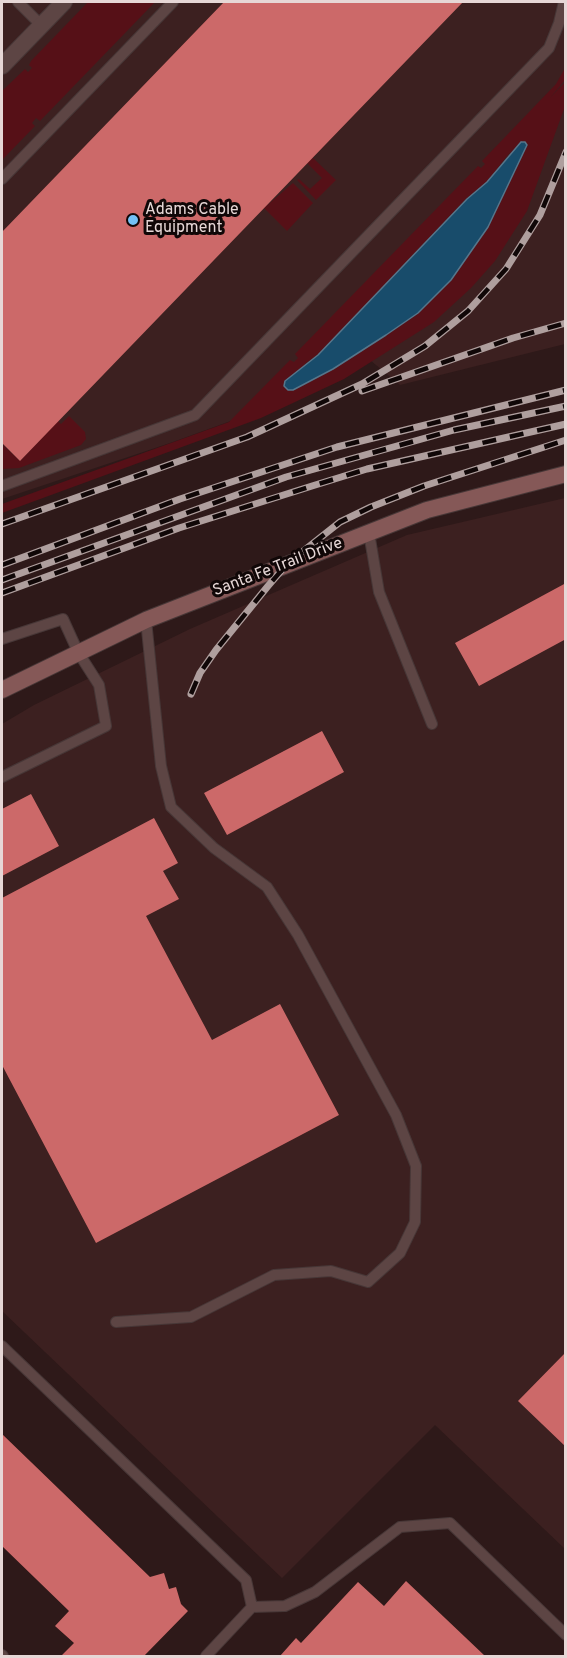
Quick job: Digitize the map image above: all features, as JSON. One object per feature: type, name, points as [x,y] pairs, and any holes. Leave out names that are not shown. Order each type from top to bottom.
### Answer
[{"type":"main road","name":"Santa Fe Trail Drive","points":[[2,690],[146,620],[428,510],[566,474]]},
{"type":"street","points":[[2,66],[64,2]]},
{"type":"lane","points":[[18,2],[41,25]]},
{"type":"lane","points":[[2,179],[173,2]]},
{"type":"lane","points":[[2,486],[195,415],[549,48],[564,2]]},
{"type":"lane","points":[[369,533],[379,592],[432,724]]},
{"type":"lane","points":[[2,639],[63,619],[78,652],[99,685],[106,726],[2,777]]},
{"type":"lane","points":[[116,1322],[191,1317],[274,1275],[331,1271],[368,1282],[400,1253],[415,1222],[416,1166],[396,1114],[298,935],[267,887],[214,848],[171,807],[161,766],[146,620]]},
{"type":"lane","points":[[2,1346],[246,1580],[252,1607]]},
{"type":"lane","points":[[206,1656],[252,1607],[285,1606],[315,1592],[362,1553],[400,1527],[450,1523],[566,1635]]},
{"type":"shaded area","points":[[2,2],[565,2],[565,344],[400,385],[370,360],[250,414],[2,499]]},
{"type":"shaded area","points":[[88,2],[155,2],[40,121],[36,118],[32,123],[35,126],[2,160],[2,91],[25,69],[28,72],[32,68],[29,65],[31,61]]},
{"type":"shaded area","points":[[565,68],[565,80],[550,98],[565,82],[564,109],[527,211],[495,261],[471,288],[434,322],[344,379],[261,418],[2,513],[2,504],[229,422],[290,360],[294,362],[298,358],[295,354],[478,166],[481,168],[485,164],[482,161],[556,84]],"holes":[[[514,147],[386,335],[333,369],[293,390],[288,390],[306,363],[318,355],[466,199],[487,182]]]},
{"type":"shaded area","points":[[313,158],[336,180],[316,200],[297,180],[299,179],[310,189],[322,178],[307,163]]},
{"type":"shaded area","points":[[293,183],[313,203],[287,231],[264,208]]},
{"type":"shaded area","points":[[69,416],[85,432],[86,439],[81,445],[19,468],[2,469],[3,445],[20,461],[58,421],[61,424]]},
{"type":"shaded area","points":[[565,498],[565,1549],[435,1425],[282,1578],[2,1311],[2,724],[34,705],[190,629],[407,535]]},
{"type":"water","points":[[521,142],[527,145],[488,227],[451,280],[418,313],[386,335],[333,369],[293,390],[288,390],[284,386],[285,381],[318,355],[467,199],[487,182]]},
{"type":"building","name":"Adams Cable Equipment","points":[[224,2],[463,2],[20,461],[2,443],[2,232]]},
{"type":"building","points":[[566,583],[566,639],[479,686],[455,643]]},
{"type":"building","points":[[322,731],[344,772],[227,835],[204,793]]},
{"type":"building","points":[[31,794],[59,846],[2,876],[2,809]]},
{"type":"building","points":[[154,818],[178,863],[163,871],[179,899],[146,916],[212,1040],[280,1004],[339,1115],[96,1243],[2,1065],[2,898]]},
{"type":"building","points":[[566,1352],[566,1447],[518,1401]]},
{"type":"building","points":[[2,1434],[150,1577],[164,1573],[169,1589],[176,1587],[181,1604],[188,1611],[144,1656],[61,1656],[74,1643],[55,1626],[69,1611],[2,1546]]},
{"type":"building","points":[[406,1581],[485,1656],[280,1656],[296,1638],[301,1643],[358,1582],[384,1606]]},
{"type":"railway","points":[[2,524],[247,437],[362,384],[425,346],[468,311],[506,269],[540,215],[566,152]]},
{"type":"railway","points":[[362,391],[513,338],[566,323]]},
{"type":"railway","points":[[2,565],[180,499],[337,447],[566,390]]},
{"type":"railway","points":[[2,580],[286,477],[454,430],[566,406]]},
{"type":"railway","points":[[2,593],[179,528],[367,469],[566,424]]},
{"type":"railway","points":[[191,694],[200,673],[216,650],[287,564],[340,522],[424,486],[566,440]]},
{"type":"place","name":"Adams Cable Equipment","points":[[133,220]]}]
